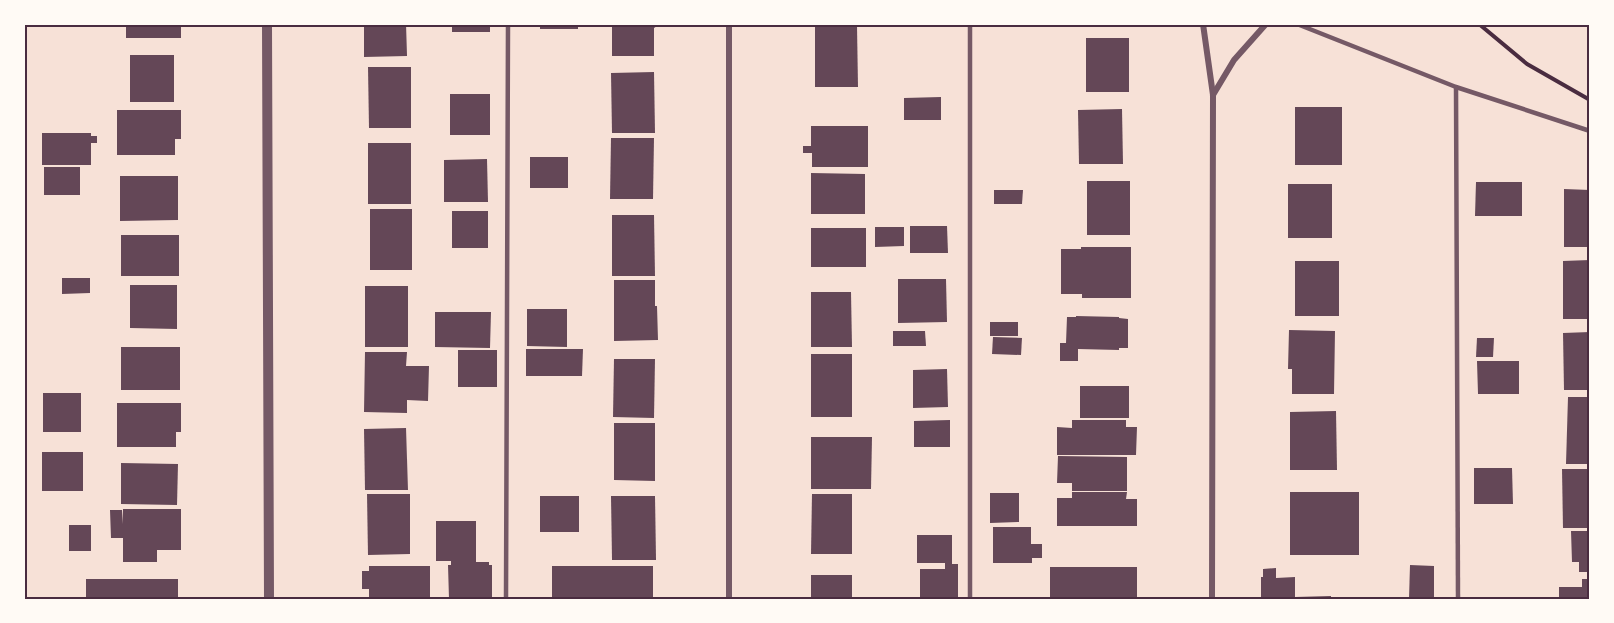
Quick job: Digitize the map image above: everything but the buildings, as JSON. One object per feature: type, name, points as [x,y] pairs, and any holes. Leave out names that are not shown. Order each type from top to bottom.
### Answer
[{"type":"street","points":[[267,24],[269,599]]},
{"type":"street","points":[[729,24],[729,599]]},
{"type":"street","points":[[1203,24],[1213,95],[1212,599]]},
{"type":"street","points":[[1213,95],[1234,60],[1266,24]]},
{"type":"lane","points":[[506,599],[508,24]]},
{"type":"lane","points":[[970,24],[970,599]]},
{"type":"lane","points":[[1297,24],[1455,87],[1590,131]]},
{"type":"lane","points":[[1455,87],[1458,599]]},
{"type":"path","points":[[1479,24],[1527,64],[1590,100]]}]
